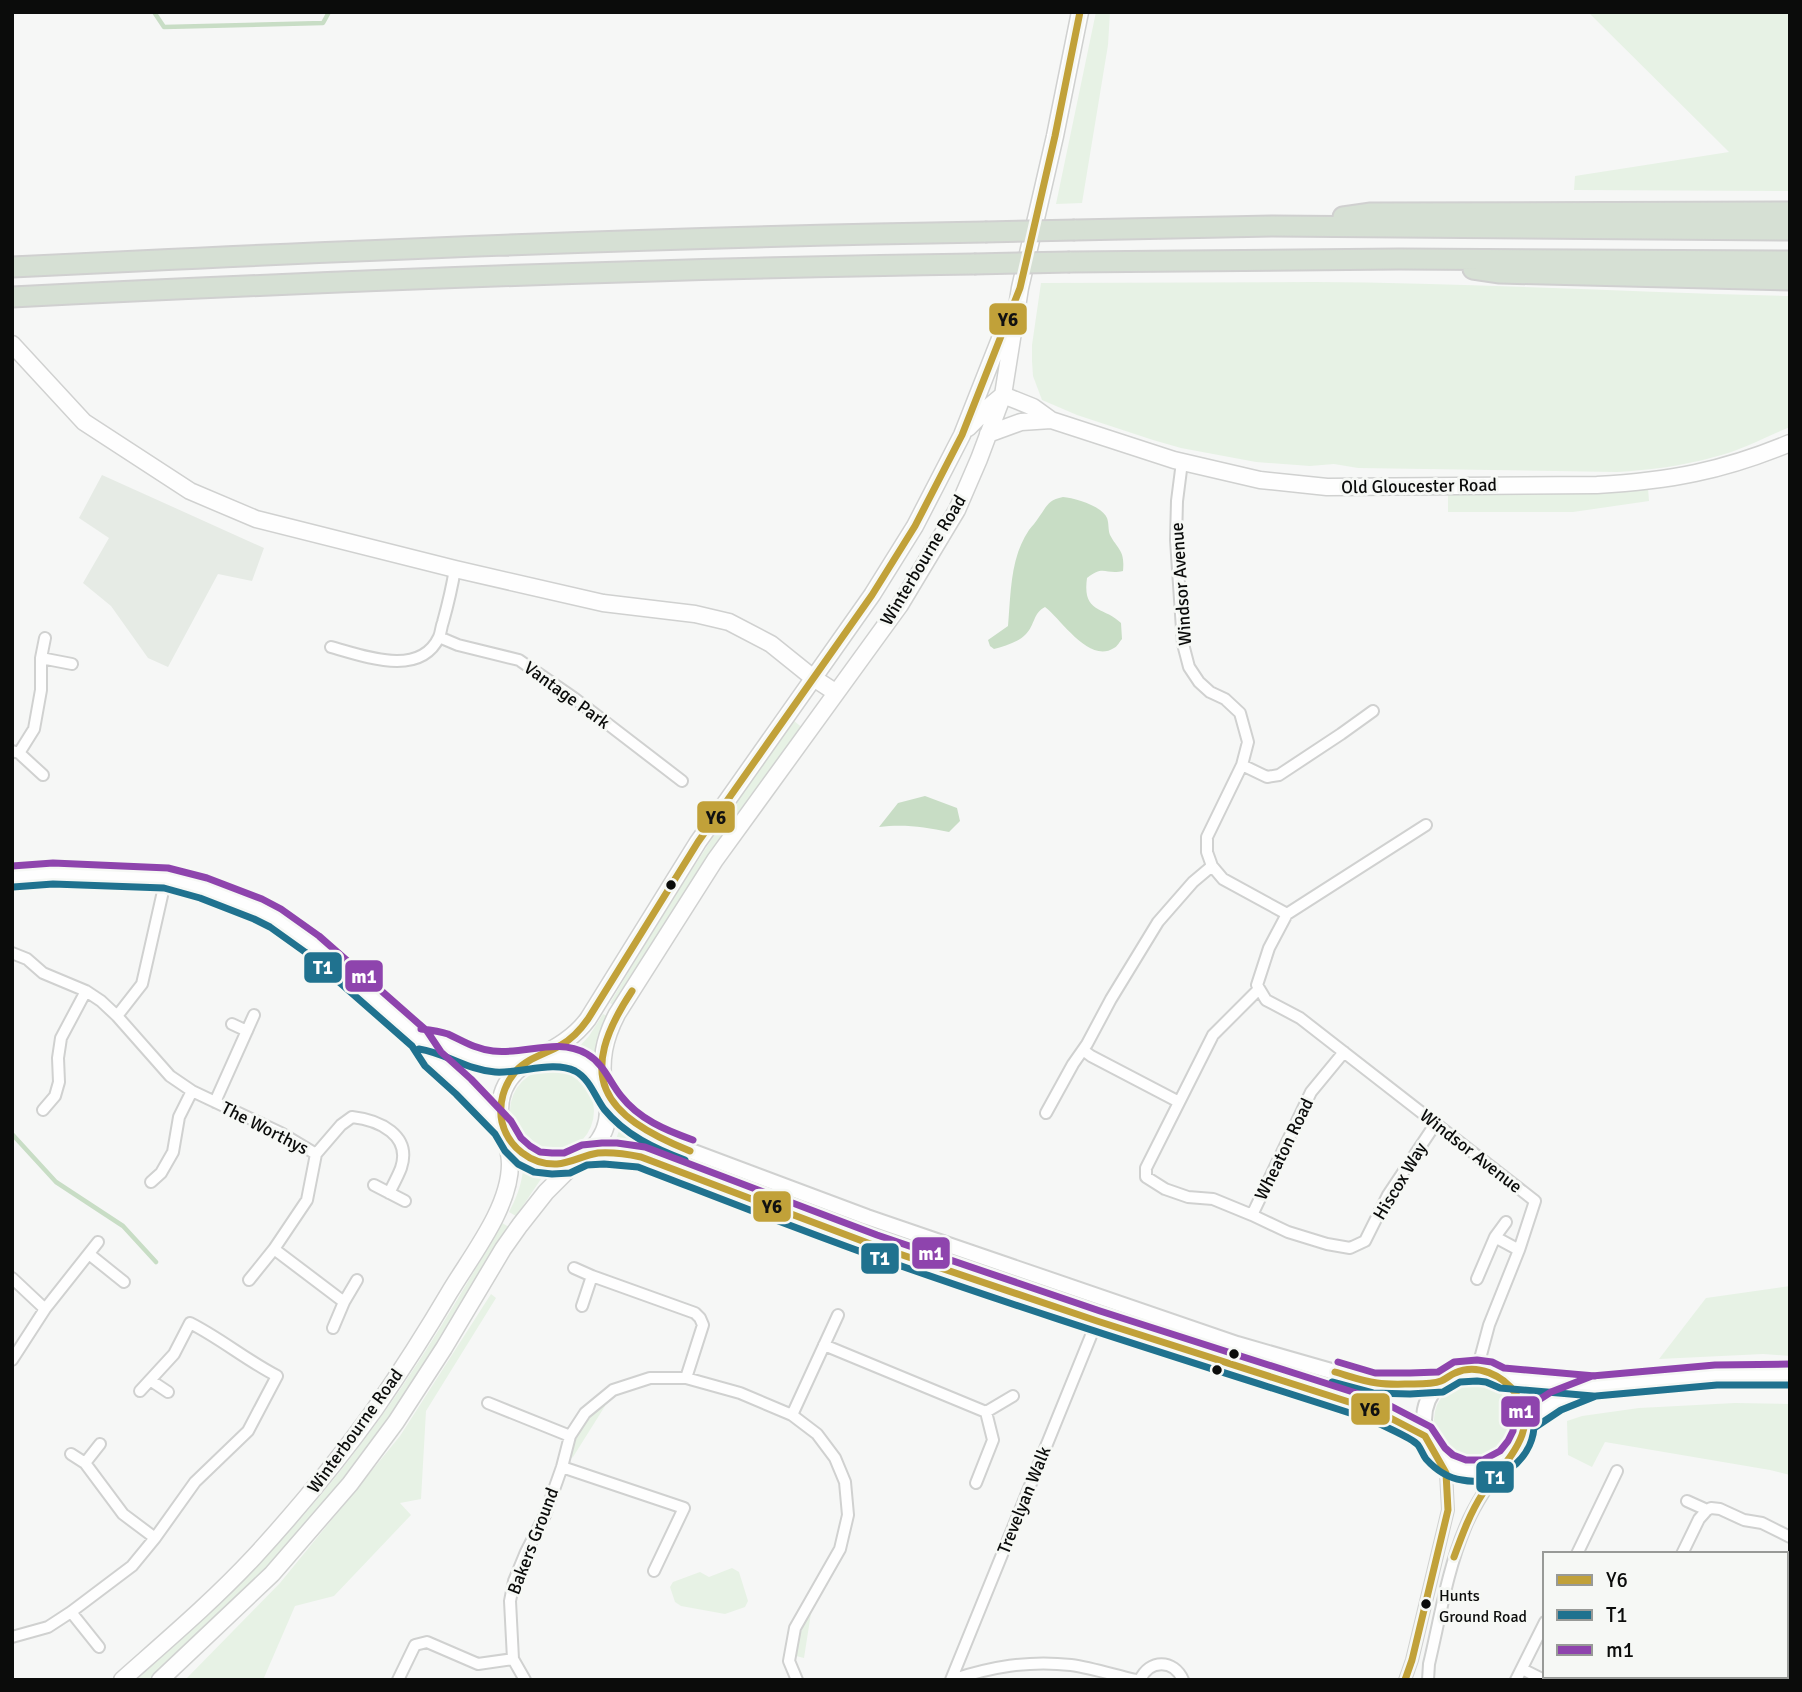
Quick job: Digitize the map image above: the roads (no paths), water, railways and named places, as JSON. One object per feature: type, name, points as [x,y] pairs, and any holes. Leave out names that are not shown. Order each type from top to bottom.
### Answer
[{"type":"highway","points":[[1272,226],[1371,213],[1790,212]]},
{"type":"highway","points":[[12,267],[575,242],[1075,230],[1272,226],[1790,230]]},
{"type":"highway","points":[[12,297],[573,273],[1070,262],[1399,259],[1790,261]]},
{"type":"highway","points":[[1399,259],[1500,273],[1790,281]]},
{"type":"main road","points":[[1020,288],[1080,12]]},
{"type":"main road","name":"Winterbourne Road","points":[[605,1090],[603,1049],[618,1014],[715,860],[900,605],[957,510],[1003,394],[1020,288]]},
{"type":"main road","name":"Winterbourne Road","points":[[533,1059],[574,1035],[588,1019],[698,842],[872,595],[915,526],[962,435],[1020,288]]},
{"type":"main road","points":[[15,347],[83,422],[190,491],[256,519],[603,603],[695,614],[729,622],[771,644],[835,692]]},
{"type":"main road","points":[[962,435],[1003,394]]},
{"type":"main road","name":"Old Gloucester Road","points":[[1003,394],[1033,407],[1051,420],[1182,462],[1260,480],[1327,487],[1597,485],[1640,482],[1681,477],[1753,459],[1790,443]]},
{"type":"main road","name":"Old Gloucester Road","points":[[989,434],[1021,422],[1051,420]]},
{"type":"main road","points":[[551,1055],[568,1056],[583,1063],[596,1074],[605,1090],[609,1110],[606,1127],[597,1143],[582,1156],[566,1163],[552,1164],[524,1155],[504,1131],[500,1112],[501,1096],[518,1069],[533,1059],[551,1055]]},
{"type":"main road","name":"Winterbourne Road","points":[[122,1680],[194,1616],[252,1559],[320,1482],[376,1408],[424,1335],[497,1212],[509,1174],[509,1149],[504,1131]]},
{"type":"main road","name":"Winterbourne Road","points":[[160,1680],[272,1574],[350,1485],[396,1422],[444,1348],[503,1249],[546,1192],[582,1156]]},
{"type":"street","name":"Windsor Avenue","points":[[1182,462],[1176,540],[1183,644],[1189,667],[1199,682],[1210,692],[1225,699],[1240,713],[1248,742],[1242,765]]},
{"type":"street","points":[[331,647],[404,662],[413,661],[428,652],[439,638],[455,569]]},
{"type":"street","points":[[43,775],[16,752],[34,729],[41,690],[41,658],[45,638]]},
{"type":"street","name":"Vantage Park","points":[[439,638],[519,660],[575,698],[682,781]]},
{"type":"street","points":[[41,658],[72,664]]},
{"type":"street","points":[[1287,914],[1223,879],[1212,866],[1207,852],[1207,837],[1242,765],[1267,777],[1279,775],[1373,711]]},
{"type":"street","points":[[1252,1215],[1213,1199],[1188,1197],[1165,1189],[1146,1177],[1146,1168],[1213,1035],[1259,989],[1257,985],[1269,948],[1287,914],[1426,825]]},
{"type":"street","points":[[1046,1113],[1158,922],[1193,882],[1212,866]]},
{"type":"street","points":[[12,877],[53,873],[166,878],[239,901],[275,918],[312,944],[420,1039],[433,1059],[463,1086],[504,1131]]},
{"type":"street","points":[[117,1016],[142,984],[166,878]]},
{"type":"street","name":"The Worthys","points":[[12,953],[27,959],[43,973],[86,991],[101,1001],[170,1076],[192,1091],[281,1133],[316,1154]]},
{"type":"street","name":"Windsor Avenue","points":[[1259,989],[1266,1000],[1300,1018],[1535,1201],[1489,1325],[1477,1370]]},
{"type":"street","points":[[43,1110],[55,1096],[59,1082],[61,1038],[86,991]]},
{"type":"street","name":"The Worthys","points":[[215,1102],[254,1015]]},
{"type":"street","points":[[232,1024],[247,1031]]},
{"type":"street","points":[[420,1039],[443,1044],[479,1059],[509,1062],[533,1059]]},
{"type":"street","points":[[1083,1050],[1179,1102]]},
{"type":"street","name":"Wheaton Road","points":[[1252,1215],[1311,1092],[1344,1052]]},
{"type":"street","points":[[605,1090],[613,1104],[631,1122],[649,1134],[867,1217],[1237,1343],[1373,1383],[1441,1382]]},
{"type":"street","points":[[151,1182],[161,1173],[173,1152],[179,1116],[192,1091]]},
{"type":"street","name":"The Worthys","points":[[250,1280],[274,1250],[307,1199],[316,1154],[341,1125],[352,1117],[387,1128],[394,1132],[401,1144],[401,1168],[389,1193]]},
{"type":"street","name":"Hiscox Way","points":[[1252,1215],[1288,1232],[1327,1244],[1350,1248],[1365,1241],[1388,1195],[1436,1123]]},
{"type":"street","points":[[582,1156],[616,1153],[640,1157],[873,1245],[1097,1321],[1377,1411],[1425,1436]]},
{"type":"street","points":[[374,1185],[405,1201]]},
{"type":"street","points":[[1477,1279],[1495,1237],[1506,1222]]},
{"type":"street","points":[[1495,1237],[1519,1250]]},
{"type":"street","points":[[12,1360],[46,1309],[99,1242]]},
{"type":"street","points":[[274,1250],[344,1303]]},
{"type":"street","points":[[89,1254],[124,1282]]},
{"type":"street","points":[[574,1268],[695,1313],[703,1325],[686,1378]]},
{"type":"street","points":[[582,1306],[592,1276]]},
{"type":"street","points":[[12,1278],[46,1309]]},
{"type":"street","points":[[333,1328],[357,1280]]},
{"type":"street","points":[[792,1416],[838,1315]]},
{"type":"street","name":"Trevelyan Walk","points":[[951,1680],[1097,1321]]},
{"type":"street","points":[[12,1637],[48,1627],[132,1566],[156,1538],[195,1482],[248,1431],[277,1376],[190,1323],[174,1354],[139,1391]]},
{"type":"street","points":[[824,1345],[986,1412]]},
{"type":"street","points":[[1405,1680],[1448,1510],[1446,1474],[1425,1436],[1425,1407],[1429,1396],[1441,1382],[1457,1372],[1489,1372],[1510,1384],[1518,1396],[1523,1409],[1523,1434],[1517,1447],[1476,1505],[1466,1526],[1453,1560],[1429,1664],[1428,1680]]},
{"type":"street","points":[[1501,1378],[1594,1386],[1716,1375],[1790,1374]]},
{"type":"street","name":"Bakers Ground","points":[[525,1680],[513,1659],[510,1601],[514,1581],[545,1515],[570,1436],[585,1413],[613,1390],[650,1378],[686,1378],[740,1393],[792,1416],[817,1434],[835,1458],[845,1482],[848,1516],[840,1549],[795,1628],[789,1661],[797,1680]]},
{"type":"street","points":[[150,1380],[168,1392]]},
{"type":"street","points":[[1524,1422],[1556,1401],[1594,1386]]},
{"type":"street","points":[[986,1412],[1013,1396]]},
{"type":"street","points":[[488,1403],[570,1436]]},
{"type":"street","points":[[976,1483],[993,1440],[986,1412]]},
{"type":"street","points":[[85,1463],[100,1444]]},
{"type":"street","points":[[71,1454],[85,1463],[123,1514],[156,1538]]},
{"type":"street","points":[[1438,1456],[1448,1464],[1464,1470],[1485,1470],[1507,1459]]},
{"type":"street","name":"Bakers Ground","points":[[562,1467],[684,1508],[654,1571]]},
{"type":"street","points":[[1578,1552],[1618,1471]]},
{"type":"street","points":[[1687,1501],[1703,1514]]},
{"type":"street","points":[[1683,1552],[1703,1514],[1720,1509],[1744,1520],[1762,1523],[1790,1537]]},
{"type":"street","points":[[71,1612],[99,1647]]},
{"type":"street","points":[[1516,1680],[1543,1626]]},
{"type":"street","points":[[398,1680],[415,1645],[427,1642],[478,1664],[513,1659]]},
{"type":"street","points":[[951,1680],[1014,1664],[1071,1665],[1138,1680],[1147,1669],[1159,1664],[1172,1666],[1184,1680]]},
{"type":"street","points":[[1522,1669],[1544,1680]]},
{"type":"waterway","points":[[154,12],[164,27],[323,23],[329,12]]},
{"type":"waterway","points":[[12,1134],[56,1182],[123,1226],[156,1262]]},
{"type":"place","name":"Hunts Ground Road","points":[[1426,1604]]}]
